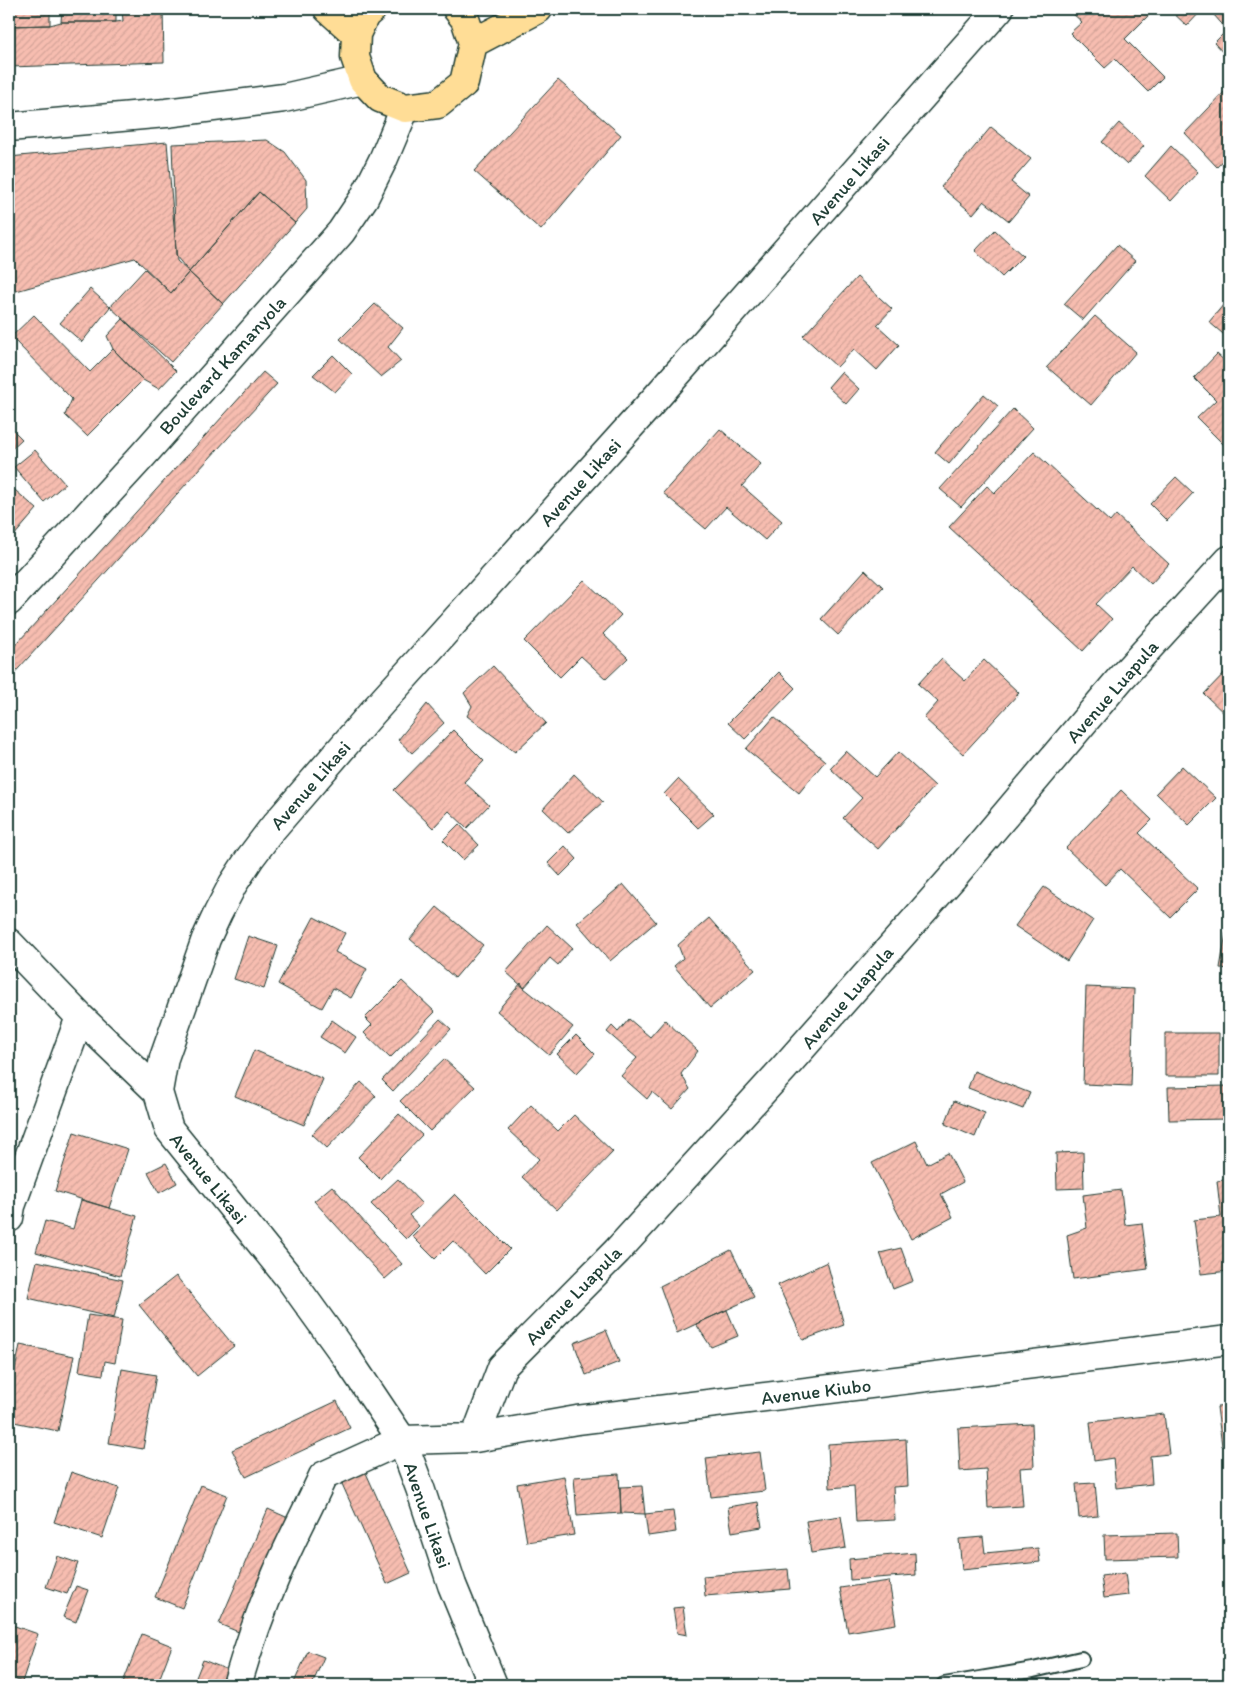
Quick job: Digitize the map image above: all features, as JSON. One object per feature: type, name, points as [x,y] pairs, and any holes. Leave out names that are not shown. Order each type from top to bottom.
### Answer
[{"type":"highway","points":[[328,9],[356,34]]},
{"type":"highway","points":[[372,9],[365,15],[356,34],[355,57],[363,80],[380,98],[405,108],[438,104],[464,82],[473,43],[466,19],[457,9]]},
{"type":"highway","points":[[473,43],[538,9]]},
{"type":"street","name":"Avenue Likasi","points":[[493,1685],[452,1585],[402,1440],[358,1374],[290,1280],[169,1129],[158,1092],[164,1058],[206,939],[233,884],[261,843],[372,713],[661,392],[999,9]]},
{"type":"street","points":[[9,127],[166,113],[284,98],[363,80]]},
{"type":"street","name":"Boulevard Kamanyola","points":[[9,601],[143,455],[341,232],[364,198],[383,160],[405,108]]},
{"type":"street","name":"Avenue Luapula","points":[[475,1438],[502,1367],[617,1251],[784,1068],[952,877],[1120,679],[1229,560]]},
{"type":"street","points":[[9,943],[80,1017],[158,1092]]},
{"type":"street","points":[[9,1218],[11,1206],[80,1017]]},
{"type":"street","name":"Avenue Kiubo","points":[[402,1440],[475,1438],[578,1420],[1229,1340]]},
{"type":"street","points":[[237,1685],[250,1641],[277,1573],[322,1476],[402,1440]]},
{"type":"lane","points":[[944,1685],[1033,1670],[1081,1659]]},
{"type":"building","points":[[9,9],[50,9],[50,25],[9,26]]},
{"type":"building","points":[[62,9],[116,9],[116,22],[61,22]]},
{"type":"building","points":[[122,9],[163,9],[164,62],[9,67],[9,26],[50,25],[61,22],[123,21]]},
{"type":"building","points":[[1076,9],[1155,9],[1125,39],[1163,77],[1148,92],[1115,59],[1105,68],[1070,33],[1082,22],[1072,13]]},
{"type":"building","points":[[1169,9],[1203,9],[1187,26]]},
{"type":"building","points":[[1220,9],[1229,9],[1229,28],[1227,30],[1214,15]]},
{"type":"building","points":[[1229,28],[1229,59],[1214,43]]},
{"type":"building","points":[[558,80],[621,135],[541,230],[474,171]]},
{"type":"building","points":[[1229,87],[1229,154],[1217,167],[1185,133]]},
{"type":"building","points":[[1119,123],[1144,146],[1127,165],[1102,142]]},
{"type":"building","points":[[991,127],[1031,159],[1011,182],[1029,197],[1009,221],[984,201],[973,214],[941,187]]},
{"type":"building","points":[[267,140],[285,152],[306,180],[307,209],[295,223],[259,192],[189,272],[176,256],[172,144]]},
{"type":"building","points":[[167,142],[177,261],[189,272],[171,293],[135,258],[9,293],[9,157]]},
{"type":"building","points":[[1171,146],[1198,172],[1171,201],[1145,176]]},
{"type":"building","points":[[259,192],[295,223],[223,304],[189,272]]},
{"type":"building","points":[[995,230],[1023,256],[1002,277],[975,251]]},
{"type":"building","points":[[1117,245],[1135,261],[1083,320],[1064,304]]},
{"type":"building","points":[[145,269],[171,293],[189,272],[223,304],[171,362],[110,307]]},
{"type":"building","points":[[857,277],[892,309],[877,325],[899,345],[877,370],[854,349],[837,367],[803,336]]},
{"type":"building","points":[[90,289],[110,307],[82,342],[60,323]]},
{"type":"building","points":[[1229,298],[1229,339],[1209,322]]},
{"type":"building","points":[[375,304],[403,328],[388,347],[401,361],[381,377],[340,339]]},
{"type":"building","points":[[34,315],[90,372],[113,349],[143,380],[87,436],[65,415],[72,399],[11,337]]},
{"type":"building","points":[[1095,316],[1136,352],[1091,405],[1047,367]]},
{"type":"building","points":[[123,319],[176,371],[159,389],[143,380],[113,349],[107,336]]},
{"type":"building","points":[[1217,354],[1229,365],[1228,449],[1197,418],[1216,400],[1194,378]]},
{"type":"building","points":[[333,355],[352,374],[335,392],[313,375]]},
{"type":"building","points":[[263,372],[277,384],[9,679],[9,652]]},
{"type":"building","points":[[841,372],[859,389],[846,404],[828,387]]},
{"type":"building","points":[[984,394],[998,406],[949,464],[935,452]]},
{"type":"building","points":[[1013,409],[1033,428],[961,507],[940,489]]},
{"type":"building","points":[[9,426],[22,439],[9,451]]},
{"type":"building","points":[[720,429],[761,464],[742,486],[782,521],[765,540],[726,507],[706,529],[663,493]]},
{"type":"building","points":[[35,450],[65,484],[44,502],[14,467]]},
{"type":"building","points":[[1034,452],[1110,522],[1116,515],[1169,564],[1151,584],[1132,566],[1096,604],[1112,619],[1083,651],[949,527],[987,486],[995,493]]},
{"type":"building","points":[[1176,477],[1193,493],[1167,521],[1150,504]]},
{"type":"building","points":[[9,485],[37,509],[13,537],[9,534]]},
{"type":"building","points":[[865,570],[883,587],[838,635],[821,619]]},
{"type":"building","points":[[584,580],[621,615],[603,634],[628,658],[606,679],[581,656],[560,677],[524,641]]},
{"type":"building","points":[[941,659],[965,681],[984,660],[1019,693],[963,754],[924,718],[938,702],[918,684]]},
{"type":"building","points":[[493,666],[546,723],[515,752],[467,716],[472,706],[464,693]]},
{"type":"building","points":[[1229,668],[1229,718],[1204,694]]},
{"type":"building","points":[[779,672],[795,688],[745,739],[728,723]]},
{"type":"building","points":[[427,704],[444,723],[412,753],[398,740]]},
{"type":"building","points":[[774,717],[825,761],[799,793],[746,749]]},
{"type":"building","points":[[453,730],[484,761],[464,782],[489,805],[467,828],[449,811],[433,828],[394,790]]},
{"type":"building","points":[[846,751],[875,777],[898,752],[935,786],[878,849],[843,818],[862,798],[830,768]]},
{"type":"building","points":[[1182,766],[1216,798],[1189,825],[1156,793]]},
{"type":"building","points":[[574,774],[603,802],[568,833],[543,809]]},
{"type":"building","points":[[678,779],[714,814],[698,828],[664,794]]},
{"type":"building","points":[[1121,790],[1152,820],[1139,833],[1198,889],[1170,917],[1120,869],[1105,885],[1066,848]]},
{"type":"building","points":[[459,824],[479,845],[463,860],[443,840]]},
{"type":"building","points":[[565,846],[577,859],[560,876],[548,863]]},
{"type":"building","points":[[623,884],[656,922],[610,961],[577,923]]},
{"type":"building","points":[[1044,887],[1093,920],[1067,961],[1015,926]]},
{"type":"building","points":[[437,907],[483,945],[455,978],[410,939]]},
{"type":"building","points":[[314,917],[345,933],[335,952],[367,969],[351,998],[333,988],[322,1008],[278,984]]},
{"type":"building","points":[[709,918],[755,970],[710,1008],[674,966],[683,958],[678,945]]},
{"type":"building","points":[[547,925],[572,948],[558,965],[550,958],[524,988],[506,972]]},
{"type":"building","points":[[1226,933],[1229,933],[1229,969],[1220,968]]},
{"type":"building","points":[[248,936],[278,946],[264,989],[234,979]]},
{"type":"building","points":[[402,981],[435,1012],[390,1058],[364,1033],[372,1025],[365,1018]]},
{"type":"building","points":[[521,983],[524,988],[573,1027],[549,1055],[497,1011]]},
{"type":"building","points":[[1086,987],[1134,989],[1131,1086],[1083,1084]]},
{"type":"building","points":[[440,1019],[451,1029],[393,1091],[382,1080]]},
{"type":"building","points":[[629,1019],[650,1037],[665,1020],[698,1051],[681,1074],[690,1089],[672,1109],[652,1092],[647,1099],[621,1076],[637,1058],[607,1032],[612,1026],[618,1032]]},
{"type":"building","points":[[332,1020],[356,1037],[345,1053],[320,1037]]},
{"type":"building","points":[[1165,1033],[1219,1033],[1219,1076],[1165,1076]]},
{"type":"building","points":[[576,1035],[595,1054],[577,1073],[557,1054]]},
{"type":"building","points":[[254,1050],[323,1079],[304,1125],[235,1096]]},
{"type":"building","points":[[444,1059],[475,1087],[430,1131],[400,1101]]},
{"type":"building","points":[[974,1071],[1030,1093],[1023,1109],[968,1088]]},
{"type":"building","points":[[361,1082],[376,1096],[327,1148],[312,1134]]},
{"type":"building","points":[[1229,1086],[1229,1119],[1169,1120],[1168,1087]]},
{"type":"building","points":[[954,1101],[985,1113],[975,1137],[945,1124]]},
{"type":"building","points":[[531,1105],[558,1131],[574,1115],[613,1152],[557,1210],[522,1177],[539,1159],[508,1130]]},
{"type":"building","points":[[399,1114],[422,1135],[380,1179],[358,1157]]},
{"type":"building","points":[[74,1132],[128,1149],[109,1208],[55,1191]]},
{"type":"building","points":[[916,1141],[927,1164],[948,1153],[963,1182],[941,1194],[953,1217],[911,1239],[872,1163]]},
{"type":"building","points":[[1083,1152],[1084,1188],[1057,1189],[1056,1153]]},
{"type":"building","points":[[166,1163],[177,1183],[159,1193],[148,1172]]},
{"type":"building","points":[[398,1179],[422,1204],[409,1215],[419,1226],[406,1239],[371,1204]]},
{"type":"building","points":[[1229,1179],[1229,1271],[1201,1274],[1194,1220],[1221,1217],[1217,1181]]},
{"type":"building","points":[[332,1186],[402,1264],[385,1279],[314,1201]]},
{"type":"building","points":[[1121,1190],[1125,1225],[1142,1223],[1148,1269],[1073,1279],[1067,1235],[1087,1228],[1083,1195]]},
{"type":"building","points":[[455,1194],[510,1249],[485,1274],[453,1241],[435,1259],[412,1236]]},
{"type":"building","points":[[81,1200],[137,1216],[120,1276],[36,1252],[45,1221],[73,1229]]},
{"type":"building","points":[[901,1248],[913,1281],[893,1289],[880,1253]]},
{"type":"building","points":[[731,1250],[754,1297],[677,1333],[660,1286]]},
{"type":"building","points":[[37,1261],[123,1280],[114,1318],[28,1298]]},
{"type":"building","points":[[827,1262],[844,1325],[803,1340],[778,1285]]},
{"type":"building","points":[[176,1276],[234,1346],[197,1376],[139,1305]]},
{"type":"building","points":[[727,1310],[738,1336],[711,1347],[696,1324]]},
{"type":"building","points":[[88,1315],[122,1320],[115,1363],[105,1361],[103,1375],[79,1371]]},
{"type":"building","points":[[606,1330],[619,1362],[586,1375],[574,1343]]},
{"type":"building","points":[[20,1345],[74,1356],[58,1431],[9,1421],[9,1400]]},
{"type":"building","points":[[122,1369],[156,1375],[143,1449],[109,1443]]},
{"type":"building","points":[[337,1401],[350,1428],[246,1477],[232,1450]]},
{"type":"building","points":[[1229,1406],[1229,1445],[1222,1446],[1217,1407]]},
{"type":"building","points":[[1164,1414],[1169,1454],[1150,1456],[1152,1484],[1116,1488],[1113,1458],[1094,1461],[1090,1422]]},
{"type":"building","points":[[1032,1424],[1034,1467],[1020,1468],[1023,1506],[988,1508],[986,1469],[960,1471],[958,1428]]},
{"type":"building","points":[[906,1439],[908,1486],[893,1487],[895,1520],[856,1522],[854,1486],[830,1488],[828,1444]]},
{"type":"building","points":[[760,1452],[765,1491],[711,1497],[706,1458]]},
{"type":"building","points":[[362,1464],[411,1573],[387,1584],[338,1475]]},
{"type":"building","points":[[71,1472],[119,1488],[102,1538],[54,1522]]},
{"type":"building","points":[[619,1474],[621,1513],[577,1516],[574,1477]]},
{"type":"building","points":[[564,1476],[574,1535],[527,1542],[517,1484]]},
{"type":"building","points":[[1095,1483],[1098,1516],[1079,1518],[1076,1484]]},
{"type":"building","points":[[201,1485],[227,1495],[182,1608],[155,1597]]},
{"type":"building","points":[[642,1486],[645,1514],[621,1513],[620,1487]]},
{"type":"building","points":[[758,1502],[762,1527],[732,1532],[728,1507]]},
{"type":"building","points":[[268,1509],[295,1521],[246,1635],[219,1624]]},
{"type":"building","points":[[673,1511],[676,1532],[648,1536],[645,1514]]},
{"type":"building","points":[[841,1516],[846,1548],[811,1553],[806,1521]]},
{"type":"building","points":[[1177,1533],[1178,1557],[1105,1559],[1104,1535]]},
{"type":"building","points":[[983,1537],[985,1553],[1038,1548],[1040,1562],[962,1570],[959,1539]]},
{"type":"building","points":[[915,1553],[916,1575],[850,1580],[849,1559]]},
{"type":"building","points":[[57,1556],[78,1563],[67,1594],[46,1587]]},
{"type":"building","points":[[788,1569],[790,1589],[705,1596],[703,1576]]},
{"type":"building","points":[[1125,1573],[1128,1595],[1104,1598],[1101,1576]]},
{"type":"building","points":[[889,1581],[896,1624],[848,1632],[840,1588]]},
{"type":"building","points":[[76,1586],[88,1590],[76,1622],[63,1617]]},
{"type":"building","points":[[683,1607],[687,1635],[677,1633],[673,1608]]},
{"type":"building","points":[[9,1624],[38,1634],[22,1682],[9,1677]]},
{"type":"building","points":[[142,1634],[172,1646],[157,1685],[122,1685]]},
{"type":"building","points":[[308,1651],[324,1657],[312,1685],[293,1685]]},
{"type":"building","points":[[203,1660],[233,1672],[228,1685],[193,1685]]},
{"type":"building","points":[[1193,1680],[1193,1685],[1159,1685]]}]
